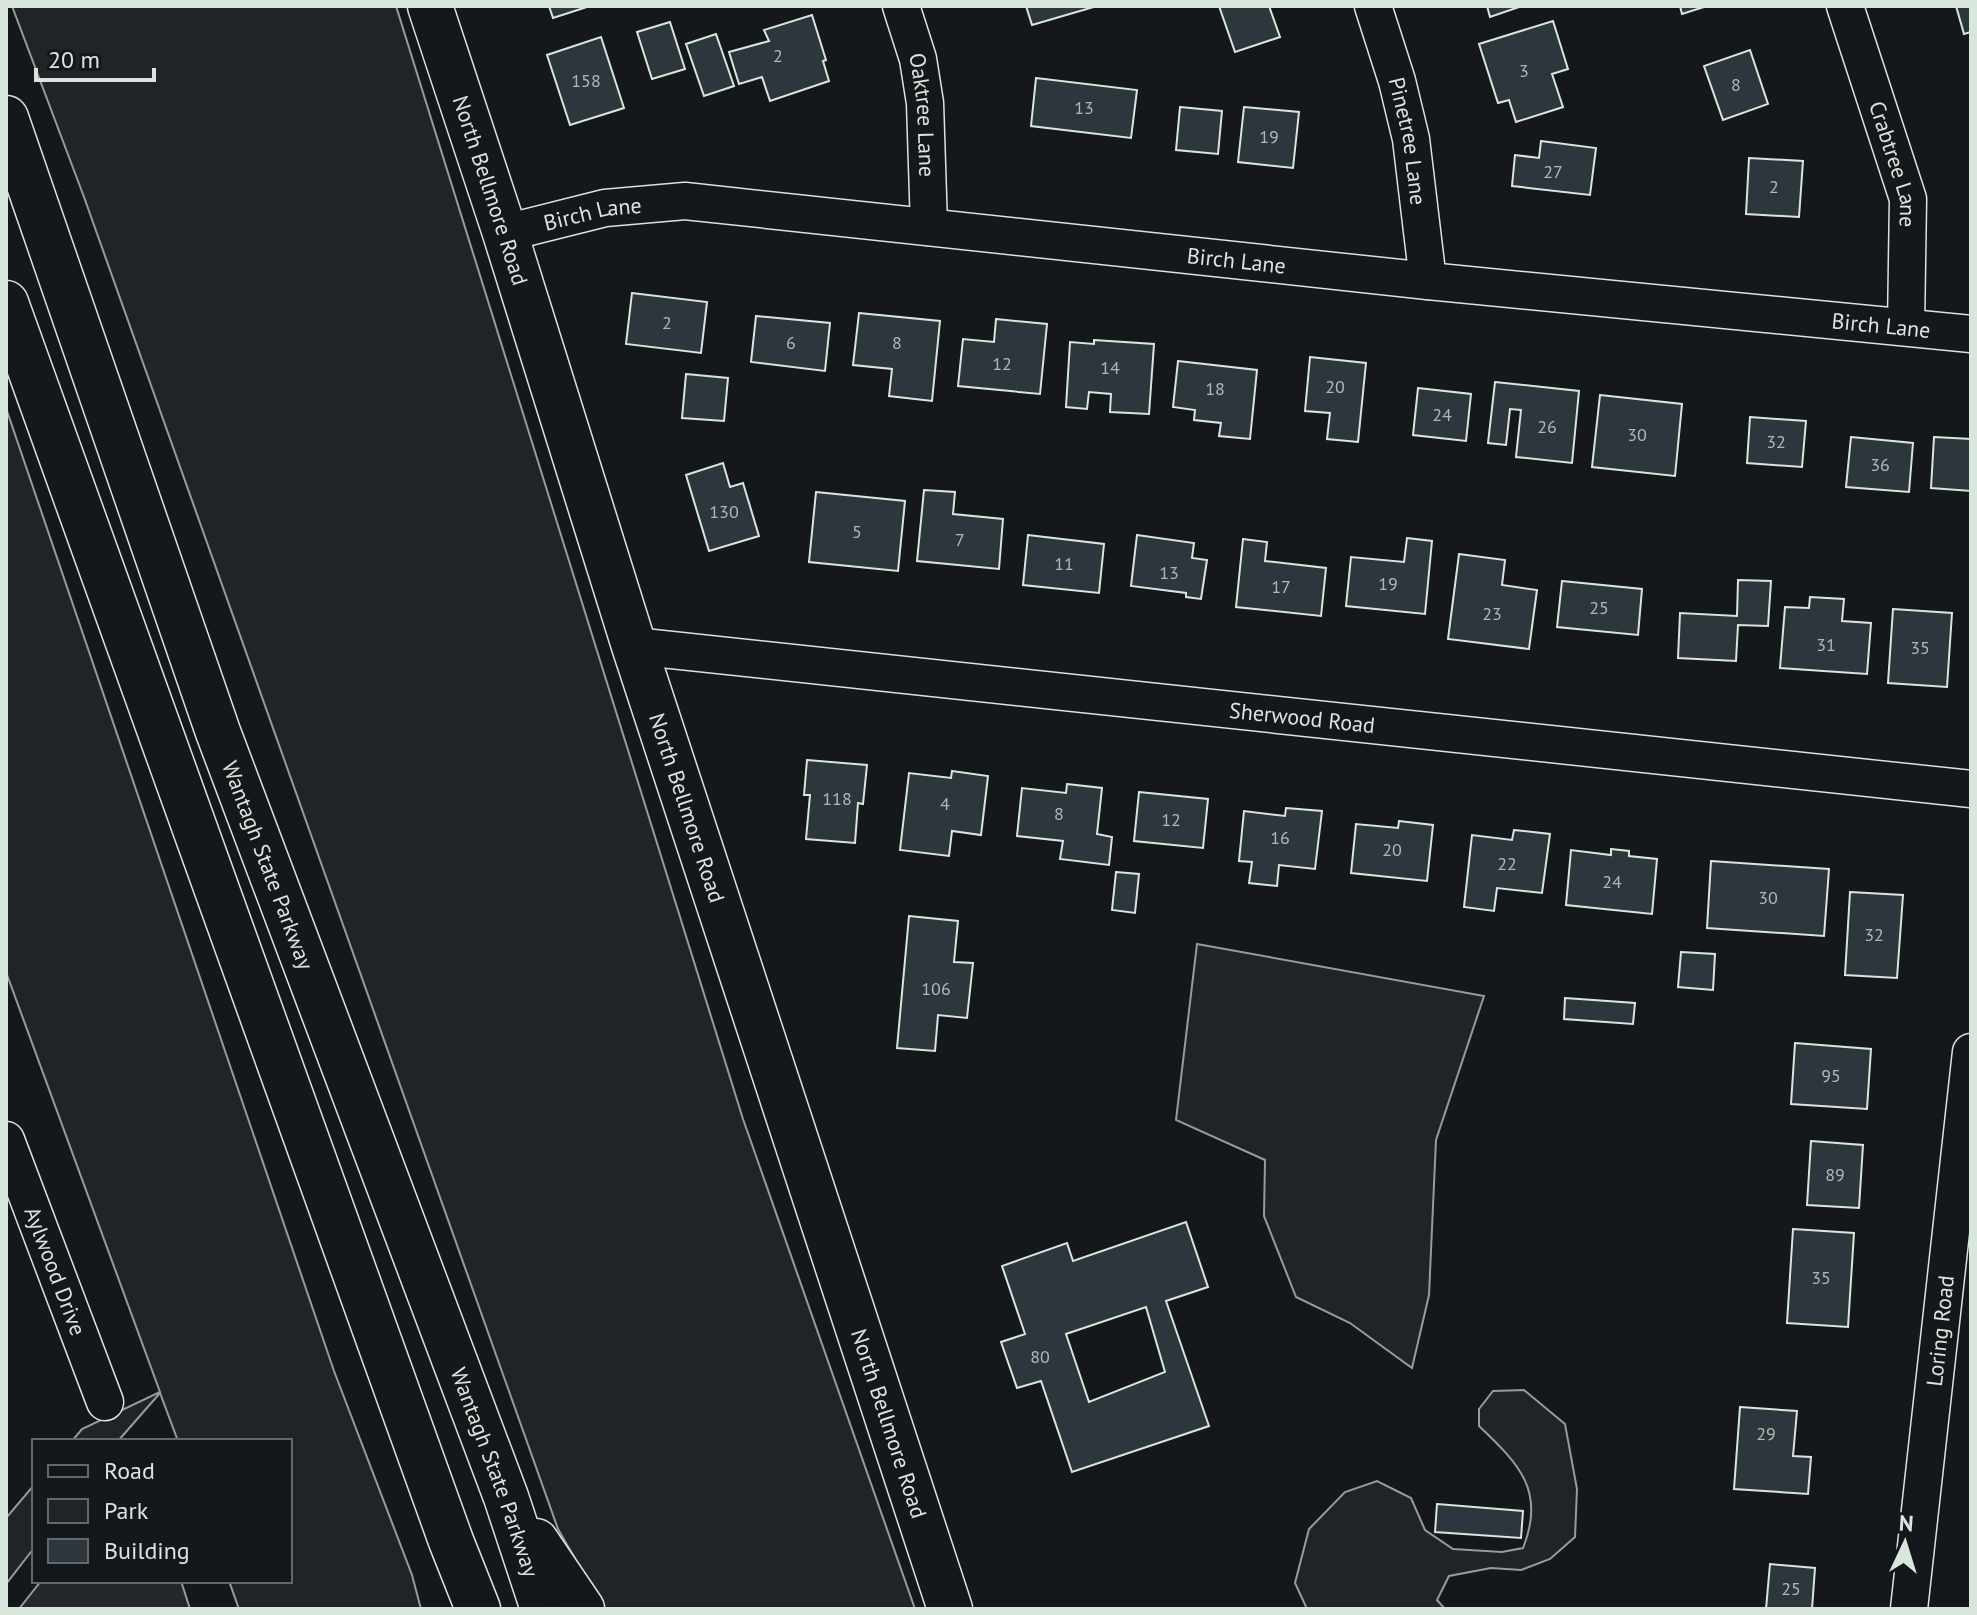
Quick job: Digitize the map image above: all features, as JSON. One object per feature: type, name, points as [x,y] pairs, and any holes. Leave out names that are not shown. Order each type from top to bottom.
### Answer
[{"type":"main road","name":"North Bellmore Road","points":[[430,6],[505,233],[634,646],[950,1609]]},
{"type":"main road","name":"Wantagh State Parkway","points":[[6,118],[218,732],[506,1497],[543,1609]]},
{"type":"main road","points":[[6,303],[478,1609]]},
{"type":"main road","points":[[506,1497],[582,1609]]},
{"type":"main road","points":[[451,1541],[462,1609]]},
{"type":"street","name":"Oaktree Lane","points":[[901,6],[918,59],[925,103],[929,227]]},
{"type":"street","name":"Pinetree Lane","points":[[1373,6],[1397,81],[1411,139],[1428,281]]},
{"type":"street","name":"Crabtree Lane","points":[[1845,6],[1908,199],[1906,327]]},
{"type":"street","name":"Birch Lane","points":[[505,233],[605,208],[685,201],[1428,281],[1971,334]]},
{"type":"street","name":"Sherwood Road","points":[[634,646],[1971,789]]},
{"type":"street","name":"Loring Road","points":[[1909,1609],[1971,1052]]},
{"type":"street","name":"Aylwood Drive","points":[[6,1140],[105,1402]]},
{"type":"green space","points":[[12,6],[396,6],[743,1119],[915,1609],[604,1609],[558,1529],[84,197]]},
{"type":"green space","points":[[6,408],[334,1371],[412,1575],[421,1609],[239,1609],[230,1583],[292,1583],[292,1439],[177,1439],[160,1393],[120,1439],[74,1439],[82,1429],[160,1392],[6,972]]},
{"type":"green space","points":[[1197,944],[1484,996],[1436,1140],[1429,1295],[1412,1368],[1350,1323],[1296,1297],[1264,1216],[1265,1160],[1176,1120]]},
{"type":"green space","points":[[1524,1390],[1565,1424],[1577,1489],[1575,1537],[1550,1559],[1521,1570],[1491,1568],[1449,1576],[1437,1600],[1445,1609],[1307,1609],[1295,1583],[1309,1529],[1345,1492],[1377,1481],[1411,1498],[1425,1530],[1453,1549],[1502,1552],[1523,1548],[1529,1528],[1530,1494],[1517,1466],[1479,1426],[1479,1409],[1493,1391]]},
{"type":"green space","points":[[32,1487],[32,1551],[6,1584],[6,1518]]},
{"type":"shaded area","points":[[39,1583],[182,1583],[190,1609],[19,1609]]},
{"type":"building","points":[[549,6],[590,6],[553,18]]},
{"type":"building","points":[[1026,6],[1097,6],[1032,25]]},
{"type":"building","points":[[1219,6],[1269,6],[1280,37],[1235,52]]},
{"type":"building","points":[[1487,6],[1522,6],[1490,17]]},
{"type":"building","points":[[1680,6],[1707,6],[1682,14]]},
{"type":"building","points":[[1956,6],[1971,6],[1971,32],[1964,34]]},
{"type":"building","points":[[812,15],[829,81],[770,101],[762,77],[739,84],[729,52],[769,41],[764,30]]},
{"type":"building","points":[[1553,21],[1568,69],[1552,74],[1563,107],[1516,122],[1509,100],[1498,103],[1479,44]]},
{"type":"building","points":[[670,22],[685,69],[652,79],[637,32]]},
{"type":"building","points":[[716,34],[734,86],[704,96],[686,44]]},
{"type":"building","points":[[601,37],[624,108],[570,125],[547,55]]},
{"type":"building","points":[[1750,50],[1768,104],[1723,120],[1704,66]]},
{"type":"building","points":[[1036,78],[1137,90],[1131,138],[1031,126]]},
{"type":"building","points":[[1180,107],[1222,111],[1218,154],[1176,150]]},
{"type":"building","points":[[1244,107],[1299,112],[1293,168],[1238,162]]},
{"type":"building","points":[[1541,141],[1596,148],[1590,195],[1512,186],[1515,155],[1539,158]]},
{"type":"building","points":[[1749,158],[1803,161],[1799,217],[1746,214]]},
{"type":"building","points":[[632,293],[707,302],[701,353],[626,344]]},
{"type":"building","points":[[859,313],[940,321],[932,401],[889,396],[892,369],[853,365]]},
{"type":"building","points":[[756,316],[830,323],[825,371],[751,362]]},
{"type":"building","points":[[996,319],[1047,324],[1040,394],[958,386],[963,339],[994,342]]},
{"type":"building","points":[[1094,340],[1154,344],[1149,414],[1110,412],[1111,394],[1089,392],[1087,409],[1066,407],[1070,342],[1094,344]]},
{"type":"building","points":[[1310,357],[1366,363],[1358,442],[1327,439],[1330,413],[1305,411]]},
{"type":"building","points":[[1178,361],[1257,370],[1250,439],[1219,436],[1221,423],[1194,420],[1195,410],[1173,407]]},
{"type":"building","points":[[686,374],[728,378],[724,421],[682,418]]},
{"type":"building","points":[[1495,382],[1579,391],[1572,463],[1516,457],[1521,410],[1510,409],[1506,445],[1488,443]]},
{"type":"building","points":[[1418,388],[1471,394],[1466,441],[1413,435]]},
{"type":"building","points":[[1600,395],[1682,404],[1675,476],[1592,467]]},
{"type":"building","points":[[1750,417],[1806,421],[1802,467],[1747,463]]},
{"type":"building","points":[[1851,437],[1913,443],[1909,492],[1846,487]]},
{"type":"building","points":[[1934,437],[1971,439],[1971,491],[1931,488]]},
{"type":"building","points":[[723,463],[730,487],[743,483],[759,536],[709,551],[686,475]]},
{"type":"building","points":[[924,490],[955,492],[953,514],[1003,519],[999,569],[917,561]]},
{"type":"building","points":[[816,492],[905,501],[898,571],[809,562]]},
{"type":"building","points":[[1028,535],[1104,544],[1099,593],[1023,585]]},
{"type":"building","points":[[1137,535],[1194,543],[1192,558],[1207,560],[1201,599],[1186,597],[1186,593],[1131,586]]},
{"type":"building","points":[[1407,538],[1432,541],[1425,614],[1346,606],[1351,557],[1404,562]]},
{"type":"building","points":[[1243,539],[1267,542],[1265,561],[1326,568],[1321,616],[1236,607]]},
{"type":"building","points":[[1459,554],[1505,560],[1502,585],[1537,590],[1529,649],[1448,639]]},
{"type":"building","points":[[1738,580],[1771,581],[1768,626],[1738,625],[1736,661],[1678,658],[1680,613],[1737,616]]},
{"type":"building","points":[[1562,581],[1642,589],[1638,635],[1557,627]]},
{"type":"building","points":[[1810,597],[1844,599],[1842,621],[1871,623],[1867,674],[1780,668],[1785,607],[1809,608]]},
{"type":"building","points":[[1893,609],[1952,613],[1947,687],[1888,683]]},
{"type":"building","points":[[807,760],[867,765],[863,804],[858,803],[855,843],[806,839],[810,795],[804,795]]},
{"type":"building","points":[[952,771],[988,776],[981,835],[952,831],[949,856],[900,850],[909,773],[951,778]]},
{"type":"building","points":[[1067,784],[1102,788],[1097,834],[1112,837],[1109,865],[1060,859],[1063,841],[1017,836],[1022,788],[1066,793]]},
{"type":"building","points":[[1139,792],[1208,799],[1203,848],[1134,841]]},
{"type":"building","points":[[1286,808],[1322,811],[1315,869],[1279,865],[1277,886],[1249,883],[1252,862],[1239,861],[1244,811],[1285,816]]},
{"type":"building","points":[[1399,821],[1433,825],[1427,881],[1351,873],[1356,824],[1398,828]]},
{"type":"building","points":[[1514,830],[1550,834],[1542,893],[1497,888],[1494,911],[1464,907],[1472,835],[1512,840]]},
{"type":"building","points":[[1611,849],[1629,851],[1629,856],[1657,859],[1652,914],[1566,905],[1571,850],[1611,855]]},
{"type":"building","points":[[1711,861],[1829,869],[1824,936],[1707,928]]},
{"type":"building","points":[[1116,872],[1139,874],[1135,913],[1112,910]]},
{"type":"building","points":[[1850,892],[1903,895],[1897,978],[1845,975]]},
{"type":"building","points":[[909,916],[958,921],[954,962],[973,963],[967,1018],[938,1015],[935,1051],[897,1048]]},
{"type":"building","points":[[1681,952],[1715,954],[1713,990],[1678,987]]},
{"type":"building","points":[[1565,998],[1635,1003],[1633,1024],[1564,1019]]},
{"type":"building","points":[[1795,1043],[1871,1049],[1867,1109],[1791,1104]]},
{"type":"building","points":[[1811,1141],[1863,1145],[1859,1208],[1807,1205]]},
{"type":"building","points":[[1186,1222],[1208,1287],[1166,1301],[1209,1426],[1072,1472],[1041,1381],[1017,1388],[1001,1342],[1025,1334],[1002,1266],[1067,1243],[1073,1261]],"holes":[[[1146,1307],[1165,1372],[1089,1402],[1066,1334]]]},
{"type":"building","points":[[1793,1229],[1854,1233],[1848,1327],[1787,1323]]},
{"type":"building","points":[[1740,1407],[1797,1411],[1793,1456],[1811,1457],[1808,1494],[1734,1489]]},
{"type":"building","points":[[1437,1504],[1523,1511],[1521,1538],[1435,1532]]},
{"type":"building","points":[[1770,1564],[1815,1568],[1812,1609],[1766,1609]]}]
